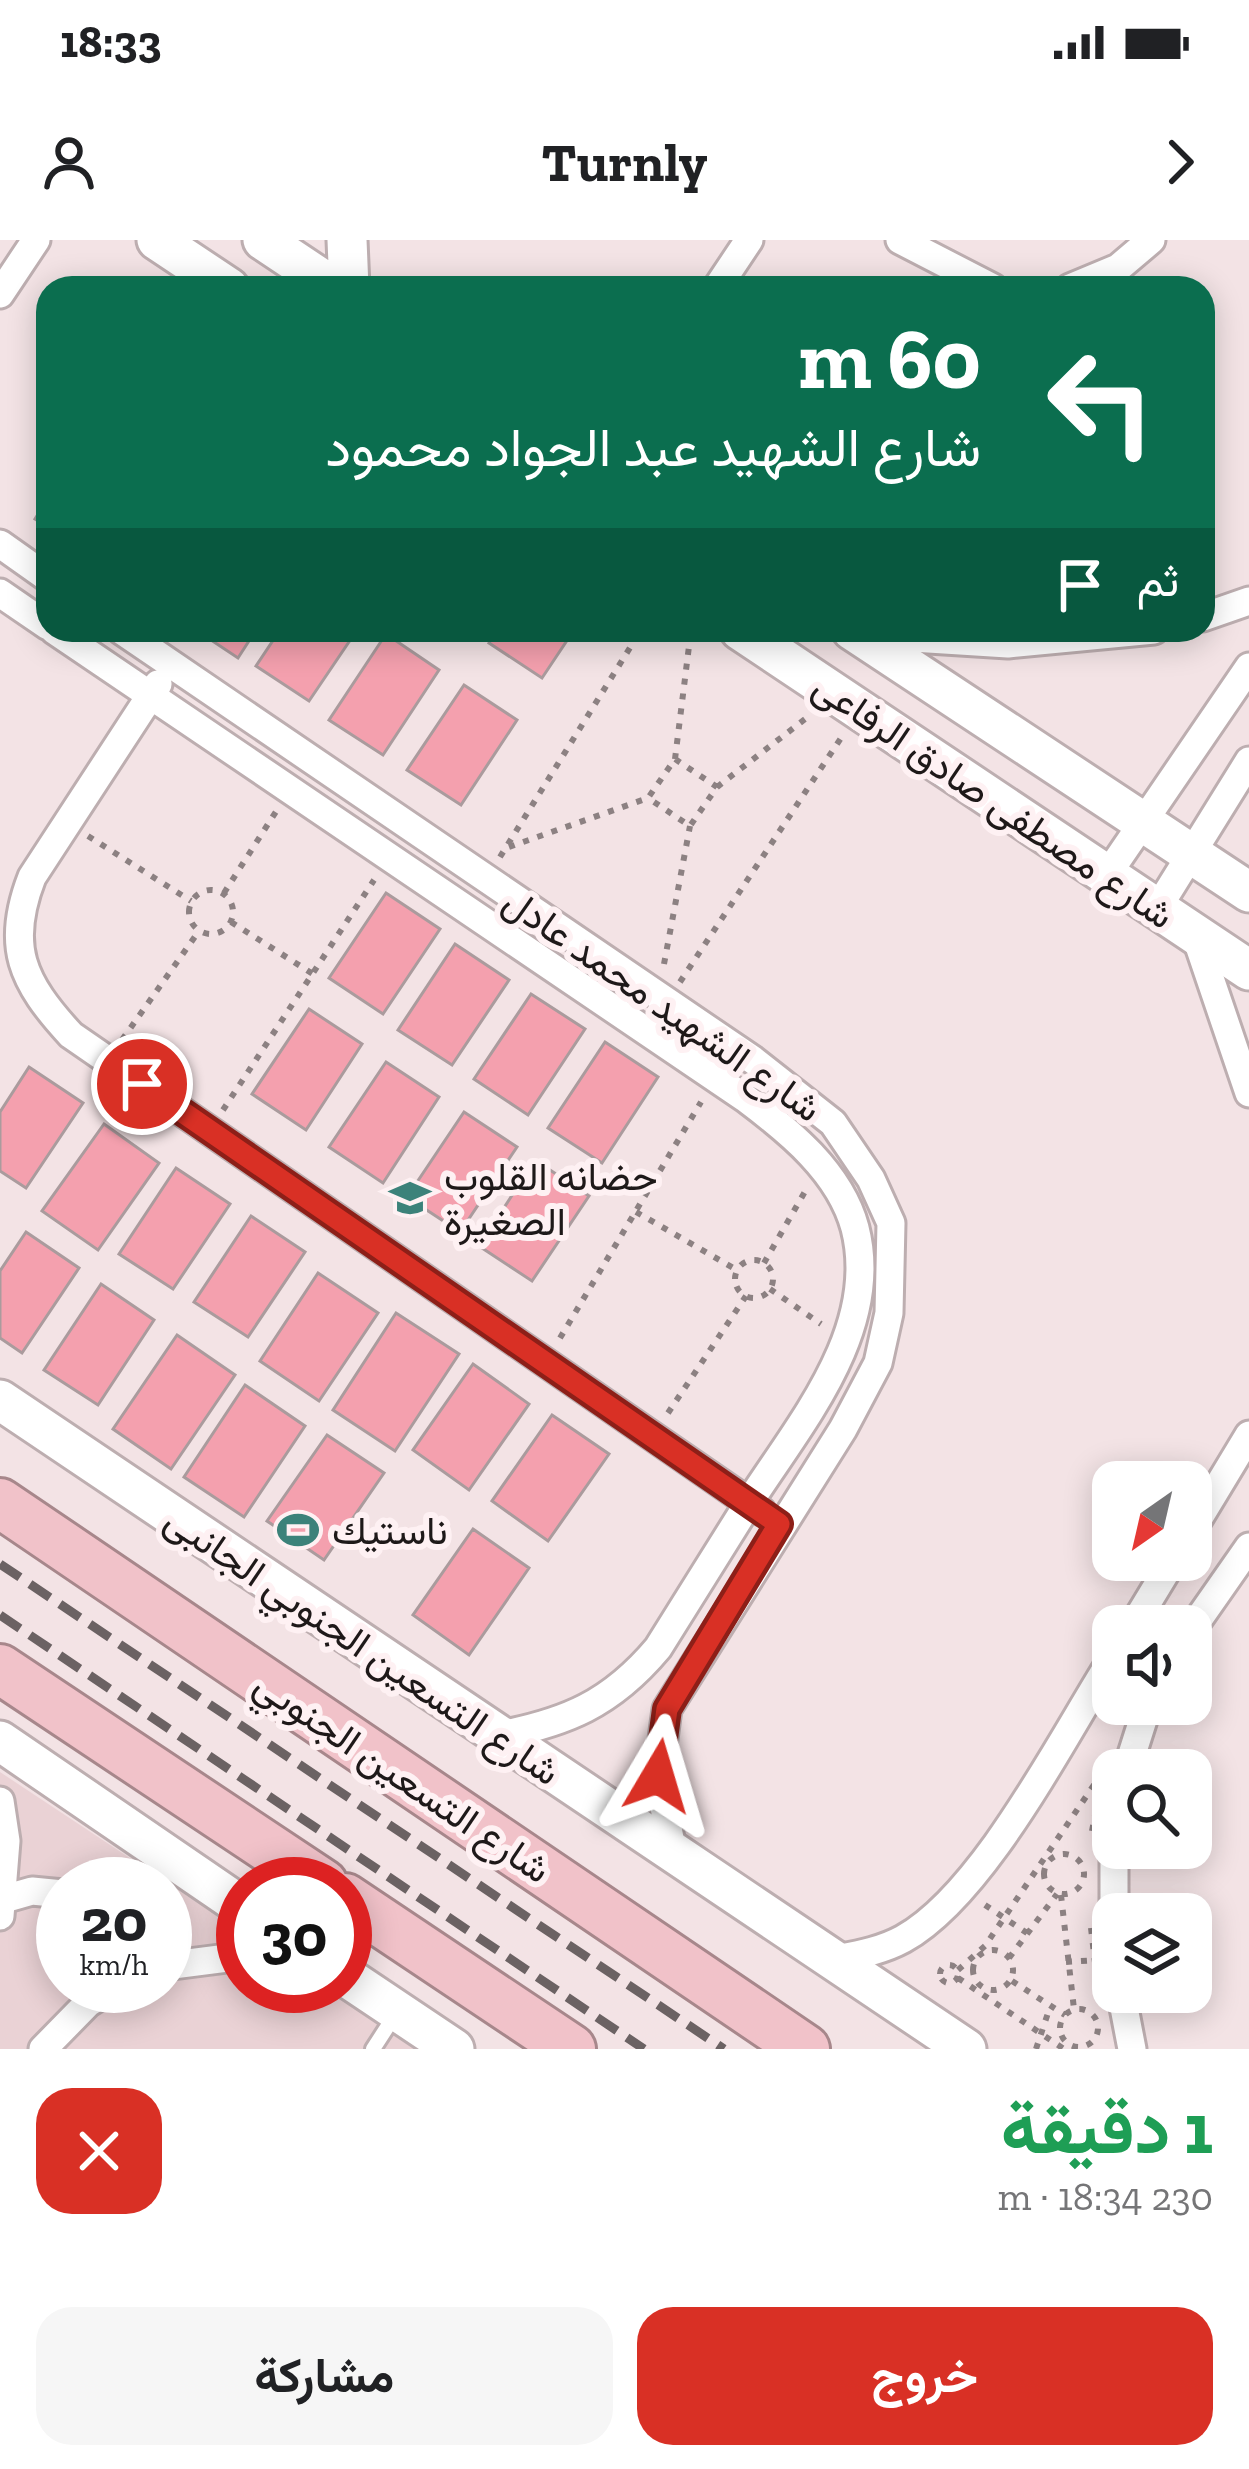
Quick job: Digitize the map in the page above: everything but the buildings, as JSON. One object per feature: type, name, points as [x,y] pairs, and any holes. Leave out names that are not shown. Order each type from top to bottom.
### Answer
[{"type":"highway","name":"شارع التسعين الجنوبي","points":[[0,1503],[806,2049]]},
{"type":"highway","points":[[0,1669],[282,1857]]},
{"type":"highway","points":[[372,1916],[572,2049]]},
{"type":"street","points":[[0,293],[36,240]]},
{"type":"street","points":[[157,240],[211,276]]},
{"type":"street","points":[[262,240],[317,276]]},
{"type":"street","points":[[347,240],[348,276]]},
{"type":"street","points":[[725,276],[749,240]]},
{"type":"street","points":[[900,240],[970,276]]},
{"type":"street","points":[[1099,276],[1118,268],[1151,240]]},
{"type":"street","points":[[0,544],[36,570]]},
{"type":"street","name":"شارع الشهيد محمد عادل","points":[[0,593],[36,618]]},
{"type":"street","points":[[1215,613],[1249,601]]},
{"type":"street","name":"شارع الشهيد محمد عادل","points":[[72,642],[772,1119],[838,1188],[856,1232],[858,1295],[846,1341],[820,1396],[658,1648],[630,1682],[576,1717],[495,1736]]},
{"type":"street","name":"شارع الشهيد محمد عادل","points":[[138,642],[663,998],[833,1123],[855,1150],[891,1223],[894,1268],[878,1363],[843,1429],[779,1524],[667,1709],[658,1776],[673,1854]]},
{"type":"street","name":"شارع مصطفى صادق الرفاعى","points":[[758,642],[1249,970]]},
{"type":"street","name":"شارع مصطفى صادق الرفاعى","points":[[871,642],[1249,892]]},
{"type":"street","points":[[983,642],[1029,642]]},
{"type":"street","points":[[170,665],[32,877],[18,912],[18,944],[28,981],[46,1008],[71,1035],[779,1524]]},
{"type":"street","points":[[1106,875],[1249,667]]},
{"type":"street","points":[[1157,909],[1249,760]]},
{"type":"street","points":[[528,951],[548,920]]},
{"type":"street","points":[[1196,934],[1249,1093]]},
{"type":"street","name":"شارع التسعين الجنوبي الجانبى","points":[[0,1400],[966,2049]]},
{"type":"street","points":[[1212,1497],[1249,1436]]},
{"type":"street","points":[[1208,1605],[1249,1547]]},
{"type":"street","points":[[832,1960],[877,1951],[905,1938],[961,1891],[1092,1690]]},
{"type":"street","points":[[0,1741],[216,1889]]},
{"type":"street","points":[[0,1801],[6,1841],[2,1908]]},
{"type":"street","points":[[2,1908],[36,1891]]},
{"type":"street","points":[[372,1995],[422,2031]]},
{"type":"street","points":[[43,2049],[78,2013]]},
{"type":"street","points":[[1125,2013],[1132,2049]]},
{"type":"lane","points":[[373,2049],[422,2031]]},
{"type":"path","points":[[483,879],[509,847],[634,642]]},
{"type":"path","points":[[509,847],[648,798],[675,759],[690,642]]},
{"type":"path","points":[[663,998],[690,826],[717,787],[848,702]]},
{"type":"path","points":[[663,998],[848,702]]},
{"type":"path","points":[[675,759],[717,787]]},
{"type":"path","points":[[224,893],[290,789]]},
{"type":"path","points":[[648,798],[690,826]]},
{"type":"path","points":[[67,823],[191,901]]},
{"type":"path","points":[[209,1131],[388,857]]},
{"type":"path","points":[[206,890],[224,893],[231,901],[231,922],[217,934],[199,931],[188,911],[191,901],[206,890]]},
{"type":"path","points":[[231,922],[314,974]]},
{"type":"path","points":[[108,1060],[199,931]]},
{"type":"path","points":[[546,1363],[715,1078]]},
{"type":"path","points":[[764,1263],[820,1167]]},
{"type":"path","points":[[636,1212],[737,1270]]},
{"type":"path","points":[[749,1261],[764,1263],[772,1275],[770,1289],[759,1298],[746,1296],[735,1282],[737,1270],[749,1261]]},
{"type":"path","points":[[770,1289],[846,1341]]},
{"type":"path","points":[[652,1436],[746,1296]]},
{"type":"path","points":[[1064,2049],[958,1974],[977,1956],[1092,1801]]},
{"type":"path","points":[[1010,1981],[1009,1958],[1059,1894],[1076,1891],[1084,1870],[1068,1854],[1046,1862]]},
{"type":"path","points":[[1046,1862],[1046,1883],[1059,1894],[1074,2009]]},
{"type":"path","points":[[961,1891],[1028,1933]]},
{"type":"path","points":[[977,1956],[991,1950],[1009,1958]]},
{"type":"path","points":[[977,1956],[973,1970],[985,1988],[999,1989],[1010,1981]]},
{"type":"path","points":[[1066,1962],[1092,1960]]},
{"type":"path","points":[[1010,1981],[1064,2015]]},
{"type":"path","points":[[1036,2049],[1051,2006]]},
{"type":"path","points":[[1064,2015],[1074,2009]]},
{"type":"path","points":[[1064,2015],[1063,2038],[1085,2046],[1097,2035],[1096,2018],[1074,2009]]},
{"type":"shaded area","points":[[0,1772],[128,1857],[36,1857],[36,2013],[192,2013],[192,1899],[216,1915],[216,2013],[364,2013],[419,2049],[0,2049]]},
{"type":"railway","points":[[0,1564],[724,2049]]},
{"type":"railway","points":[[0,1615],[644,2049]]},
{"type":"place","name":"حضانه القلوب الصغيرة","points":[[410,1198]]},
{"type":"place","name":"ناستيك","points":[[298,1530]]},
{"type":"route","points":[[142,1084],[779,1524],[667,1709],[658,1776]]}]
